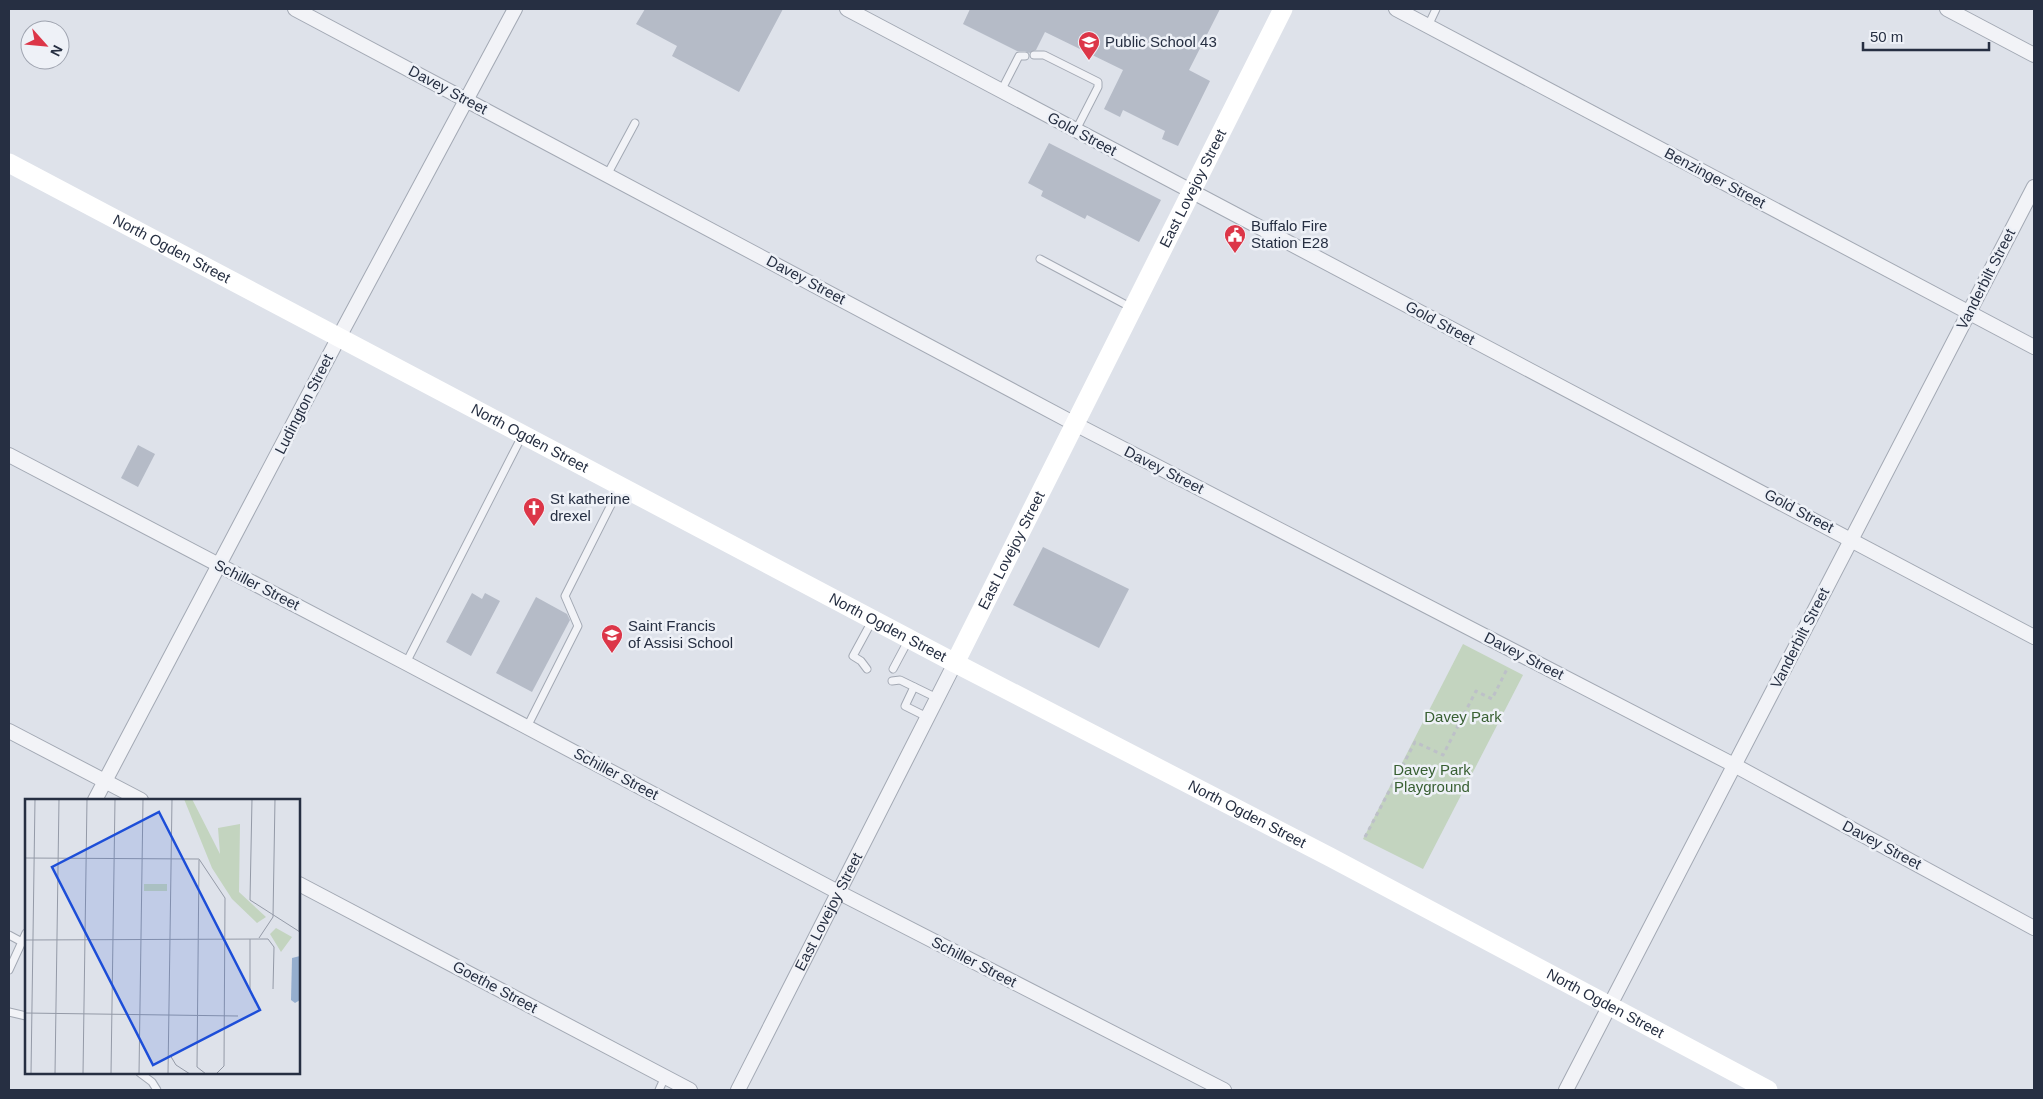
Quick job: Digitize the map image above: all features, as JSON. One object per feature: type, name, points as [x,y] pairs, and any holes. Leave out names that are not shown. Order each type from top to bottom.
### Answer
[{"type":"street","name":"Davey Street","points":[[295,9],[1075,424],[1734,765],[2034,928]]},
{"type":"street","name":"Ludington Street","points":[[96,799],[220,566],[338,337],[515,9]]},
{"type":"street","name":"Gold Street","points":[[847,9],[2034,637]]},
{"type":"street","name":"East Lovejoy Street","points":[[738,1090],[1284,9]]},
{"type":"street","name":"Benzinger Street","points":[[1396,9],[2034,347]]},
{"type":"street","points":[[1947,9],[2034,55]]},
{"type":"street","name":"North Ogden Street","points":[[9,163],[522,436],[954,663],[1330,857],[1768,1090]]},
{"type":"street","points":[[9,176],[52,186]]},
{"type":"street","name":"Vanderbilt Street","points":[[1566,1090],[2034,186]]},
{"type":"street","name":"Schiller Street","points":[[9,455],[838,892],[1224,1090]]},
{"type":"street","points":[[9,731],[139,799]]},
{"type":"street","name":"Goethe Street","points":[[300,885],[690,1090]]},
{"type":"lane","points":[[1428,26],[1436,9]]},
{"type":"lane","points":[[1034,55],[1044,55],[1098,82],[1098,87],[1076,130]]},
{"type":"lane","points":[[1001,91],[1019,56],[1025,56]]},
{"type":"lane","points":[[607,175],[635,123]]},
{"type":"lane","points":[[1040,259],[1132,308]]},
{"type":"lane","points":[[406,663],[522,436]]},
{"type":"lane","points":[[527,727],[578,626],[565,596],[620,487]]},
{"type":"lane","points":[[871,660],[861,660],[853,656],[873,619]]},
{"type":"lane","points":[[909,638],[894,671],[900,680],[936,698]]},
{"type":"lane","points":[[861,660],[867,668]]},
{"type":"lane","points":[[892,682],[900,680]]},
{"type":"lane","points":[[914,687],[904,706],[927,717]]},
{"type":"lane","points":[[9,935],[22,942]]},
{"type":"lane","points":[[9,970],[25,935]]},
{"type":"lane","points":[[9,1012],[25,1016]]},
{"type":"lane","points":[[141,1074],[152,1082],[157,1090]]},
{"type":"lane","points":[[659,1090],[666,1077]]},
{"type":"path","points":[[1365,837],[1416,742],[1443,755],[1476,691],[1492,699],[1507,669]]},
{"type":"green space","name":"Davey Park","points":[[1463,644],[1523,675],[1423,869],[1363,839]]},
{"type":"building","points":[[645,9],[783,9],[739,92],[672,56],[677,46],[636,24]]},
{"type":"building","points":[[970,9],[1220,9],[1189,70],[1210,81],[1178,146],[1162,139],[1165,131],[1123,110],[1120,117],[1104,109],[1123,70],[1045,32],[1036,50],[1029,53],[1017,51],[963,24]]},
{"type":"building","points":[[1049,143],[1161,200],[1139,242],[1087,215],[1085,219],[1041,196],[1043,191],[1028,183]]},
{"type":"building","points":[[138,445],[155,454],[138,487],[121,478]]},
{"type":"building","points":[[1043,547],[1129,589],[1099,648],[1013,605]]},
{"type":"building","points":[[472,593],[482,599],[485,593],[500,601],[471,656],[446,642]]},
{"type":"building","points":[[536,597],[567,614],[570,620],[532,692],[496,673]]},
{"type":"place","name":"Public School 43","points":[[1089,61]]},
{"type":"place","name":"Buffalo Fire Station E28","points":[[1235,254]]},
{"type":"place","name":"St katherine drexel","points":[[534,527]]},
{"type":"place","name":"Saint Francis of Assisi School","points":[[612,654]]},
{"type":"park label","name":"Davey Park Playground","points":[[1432,778]]}]
